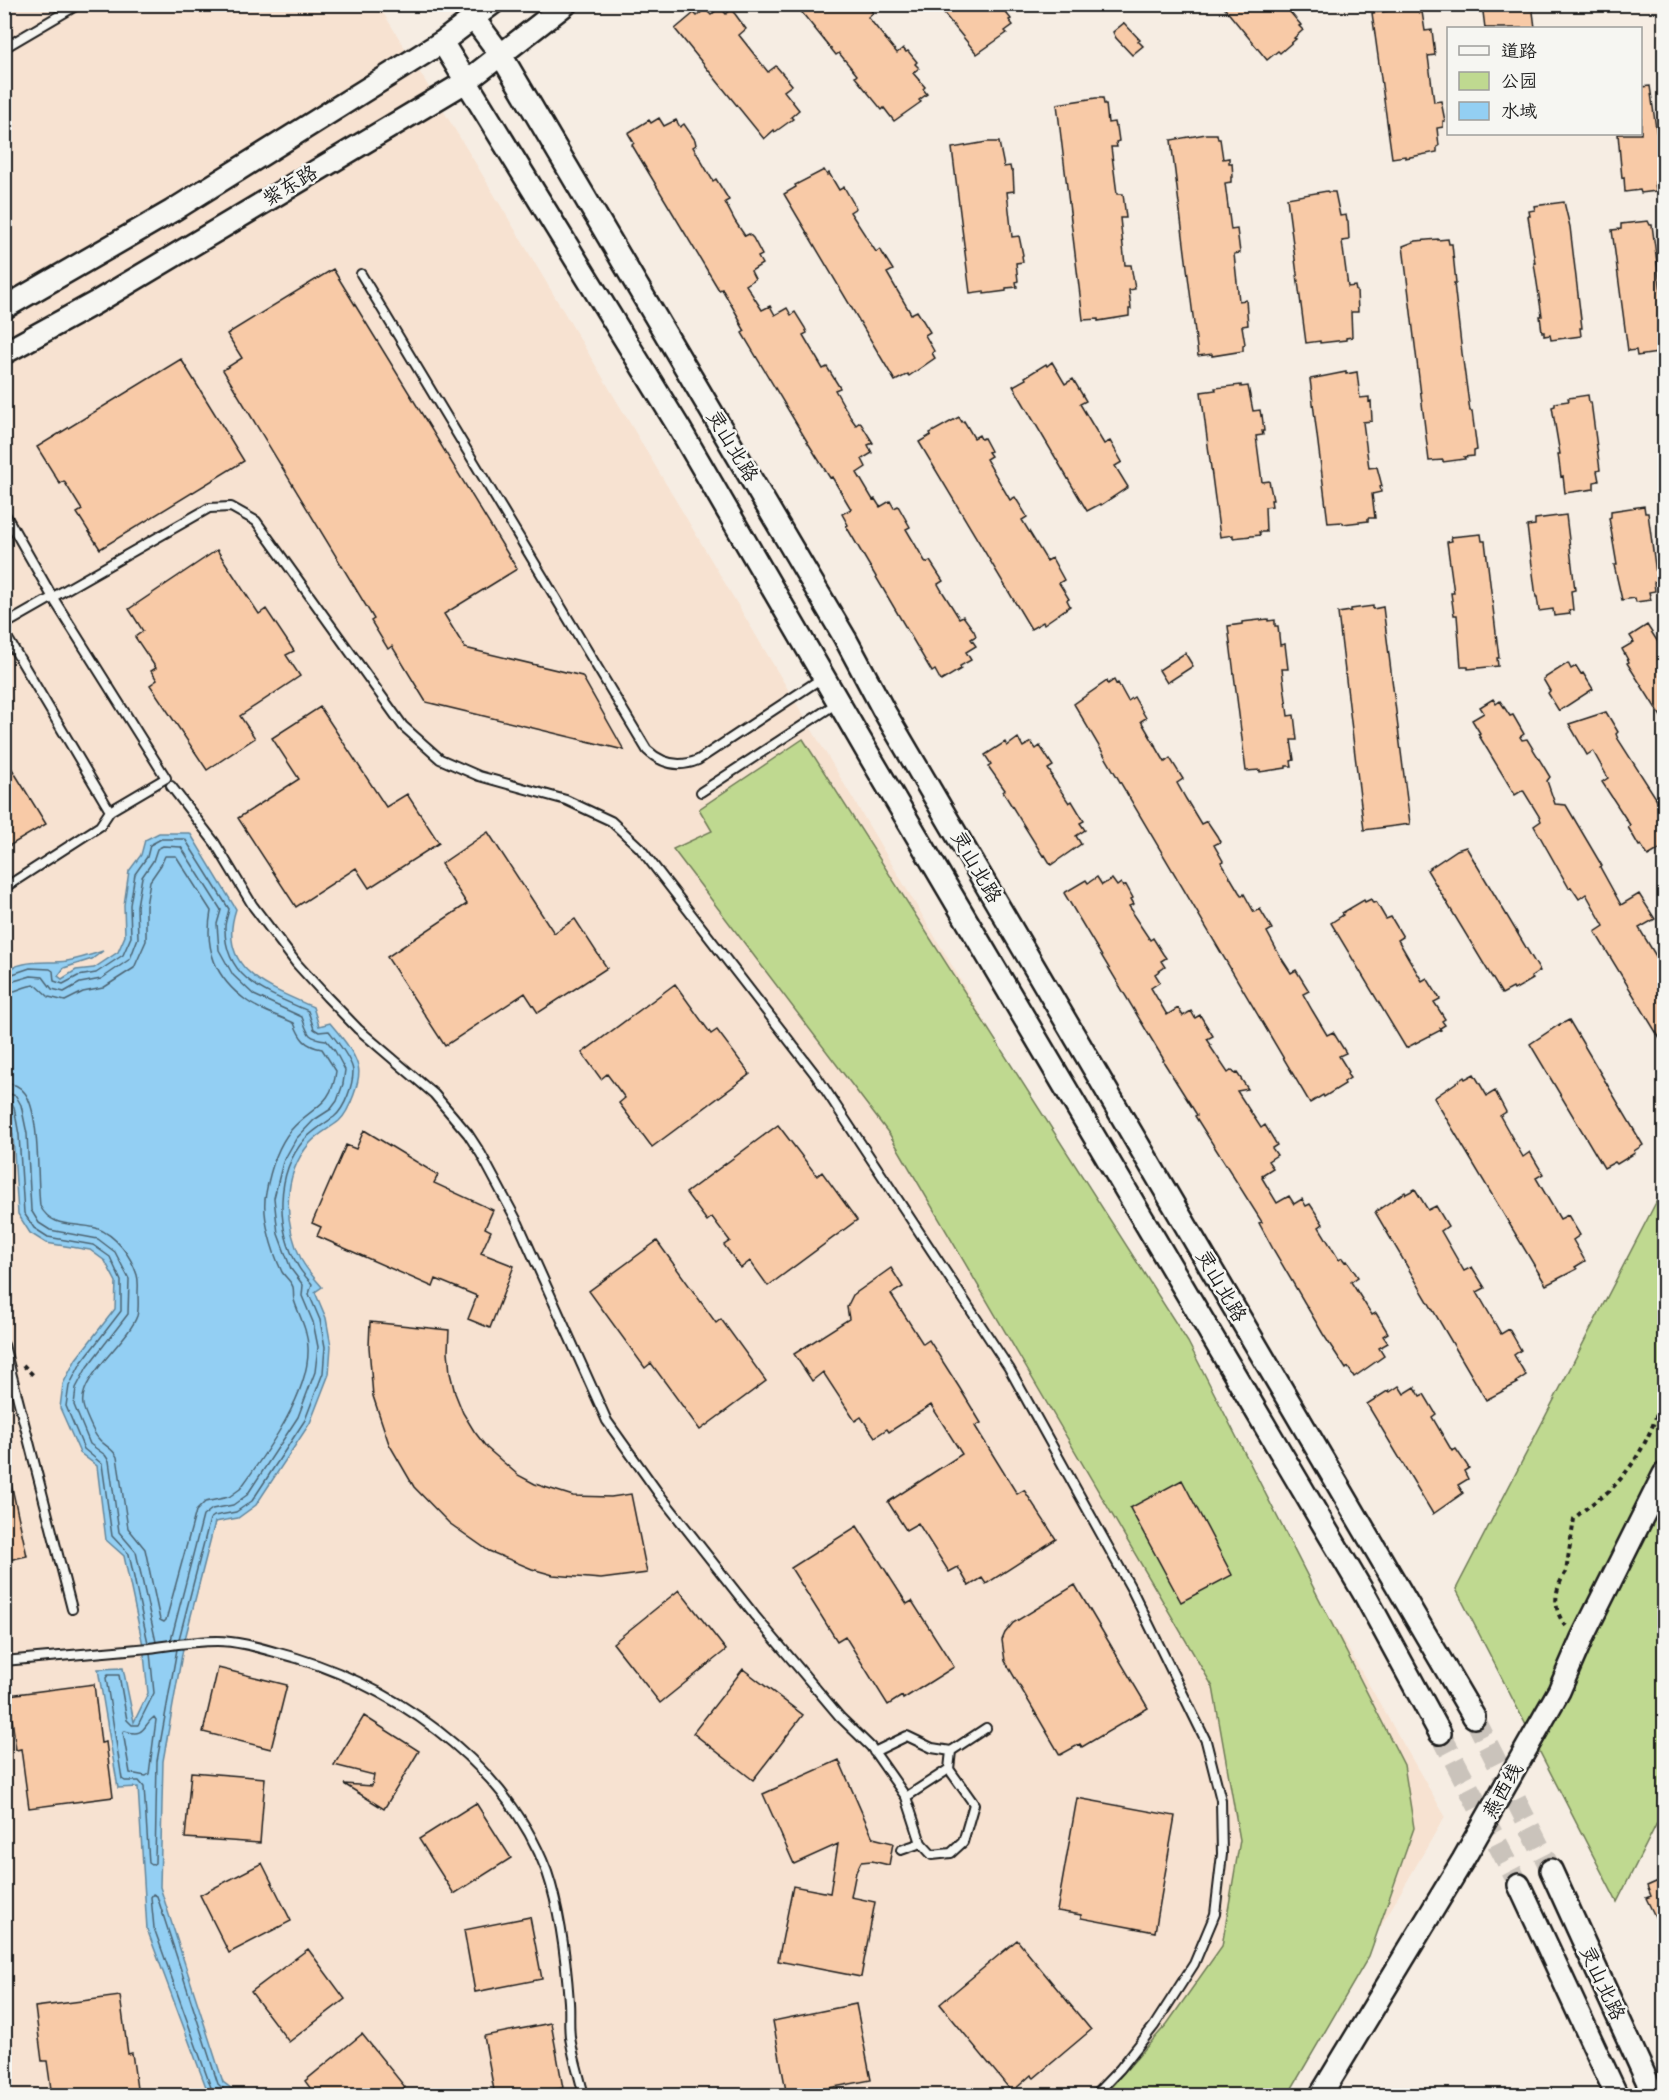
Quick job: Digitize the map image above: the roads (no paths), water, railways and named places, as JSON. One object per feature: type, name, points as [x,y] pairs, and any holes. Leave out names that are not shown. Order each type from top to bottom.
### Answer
[{"type":"street","points":[[4,308],[172,211],[442,42],[492,4]]},
{"type":"street","name":"紫东路","points":[[4,353],[95,303],[467,81],[566,4]]},
{"type":"street","name":"灵山北路","points":[[474,19],[501,55],[833,618],[890,721],[1474,1717]]},
{"type":"street","name":"灵山北路","points":[[442,42],[680,429],[823,677],[1366,1597],[1440,1733]]},
{"type":"street","name":"燕西线","points":[[1320,2096],[1463,1860],[1559,1691],[1582,1638],[1665,1474]]},
{"type":"street","name":"灵山北路","points":[[1551,1870],[1654,2096]]},
{"type":"street","name":"灵山北路","points":[[1519,1885],[1617,2096]]},
{"type":"lane","points":[[4,48],[79,4]]},
{"type":"lane","points":[[361,274],[647,750],[671,764],[690,764],[823,677]]},
{"type":"lane","points":[[4,625],[209,508],[231,507],[256,521],[403,726],[440,759],[479,776],[566,800],[611,821],[640,848],[815,1074],[1009,1368],[1132,1590],[1206,1741],[1221,1800],[1222,1854],[1215,1914],[1194,1964],[1154,2026],[1120,2069],[1094,2096]]},
{"type":"lane","points":[[4,513],[53,598],[166,778],[110,811],[100,826],[4,888]]},
{"type":"lane","points":[[4,632],[110,811]]},
{"type":"lane","points":[[701,792],[838,702]]},
{"type":"lane","points":[[171,786],[215,843],[253,906],[297,964],[358,1029],[434,1094],[468,1134],[522,1232],[607,1421],[659,1494],[755,1616],[840,1717],[874,1752],[906,1797],[921,1843],[932,1855],[951,1853],[963,1842],[974,1804],[949,1768],[951,1751]]},
{"type":"lane","points":[[5,1347],[72,1609]]},
{"type":"lane","points":[[4,1661],[218,1641],[254,1647],[325,1667],[401,1706],[434,1728],[494,1782],[524,1824],[547,1873],[555,1899],[565,1964],[570,2041],[584,2096]]},
{"type":"lane","points":[[874,1752],[907,1736],[932,1748],[951,1751],[986,1728]]},
{"type":"lane","points":[[906,1797],[949,1768]]},
{"type":"lane","points":[[901,1850],[921,1843]]},
{"type":"water","points":[[159,833],[190,833],[236,909],[232,930],[233,947],[240,962],[264,983],[313,1007],[319,1026],[330,1023],[346,1043],[356,1060],[359,1072],[354,1095],[343,1117],[313,1140],[301,1156],[294,1170],[288,1201],[296,1247],[304,1264],[322,1287],[315,1292],[326,1318],[331,1346],[329,1374],[310,1423],[256,1505],[238,1518],[215,1522],[184,1643],[163,1761],[160,1887],[223,2082],[240,2095],[209,2095],[147,1929],[138,1787],[118,1788],[98,1669],[123,1668],[134,1722],[148,1693],[143,1645],[124,1556],[106,1540],[97,1466],[80,1453],[60,1408],[63,1384],[76,1359],[115,1309],[116,1282],[105,1261],[90,1250],[46,1243],[30,1233],[18,1214],[13,1136],[5,1100],[4,974],[10,969],[25,964],[67,961],[103,951],[92,959],[64,968],[58,976],[62,979],[76,970],[94,968],[118,952],[125,936],[124,905],[129,871],[141,855],[145,840]]},
{"type":"tunnel","points":[[1474,1717],[1551,1870]]},
{"type":"tunnel","points":[[1440,1733],[1519,1885]]}]
